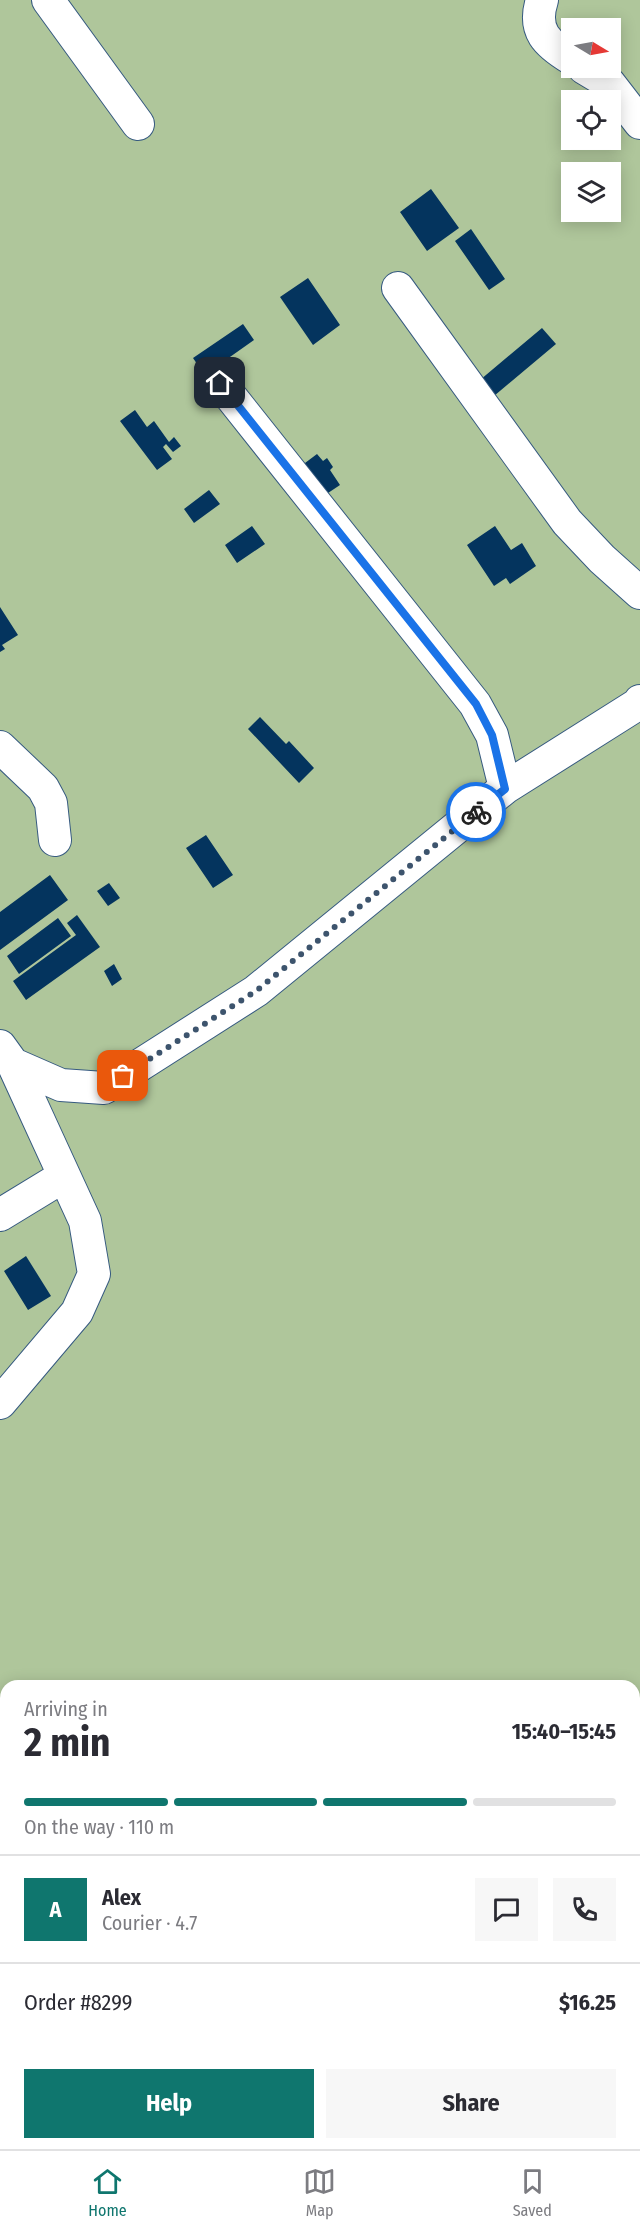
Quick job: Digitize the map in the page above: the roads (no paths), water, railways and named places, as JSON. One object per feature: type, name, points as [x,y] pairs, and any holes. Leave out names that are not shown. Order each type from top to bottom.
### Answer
[{"type":"street","points":[[48,0],[138,124]]},
{"type":"street","points":[[542,0],[538,12],[540,32],[552,47],[561,52]]},
{"type":"street","points":[[601,78],[609,83],[640,123]]},
{"type":"street","points":[[398,288],[567,522],[602,559],[640,593]]},
{"type":"street","points":[[220,383],[476,704],[492,735],[505,789]]},
{"type":"street","points":[[7,1055],[61,1085],[104,1088],[256,991],[505,789],[640,701]]},
{"type":"street","points":[[0,747],[43,788],[51,803],[55,840]]},
{"type":"street","points":[[0,1403],[77,1312],[94,1274],[85,1221],[7,1055]]},
{"type":"street","points":[[0,1215],[64,1176]]}]
